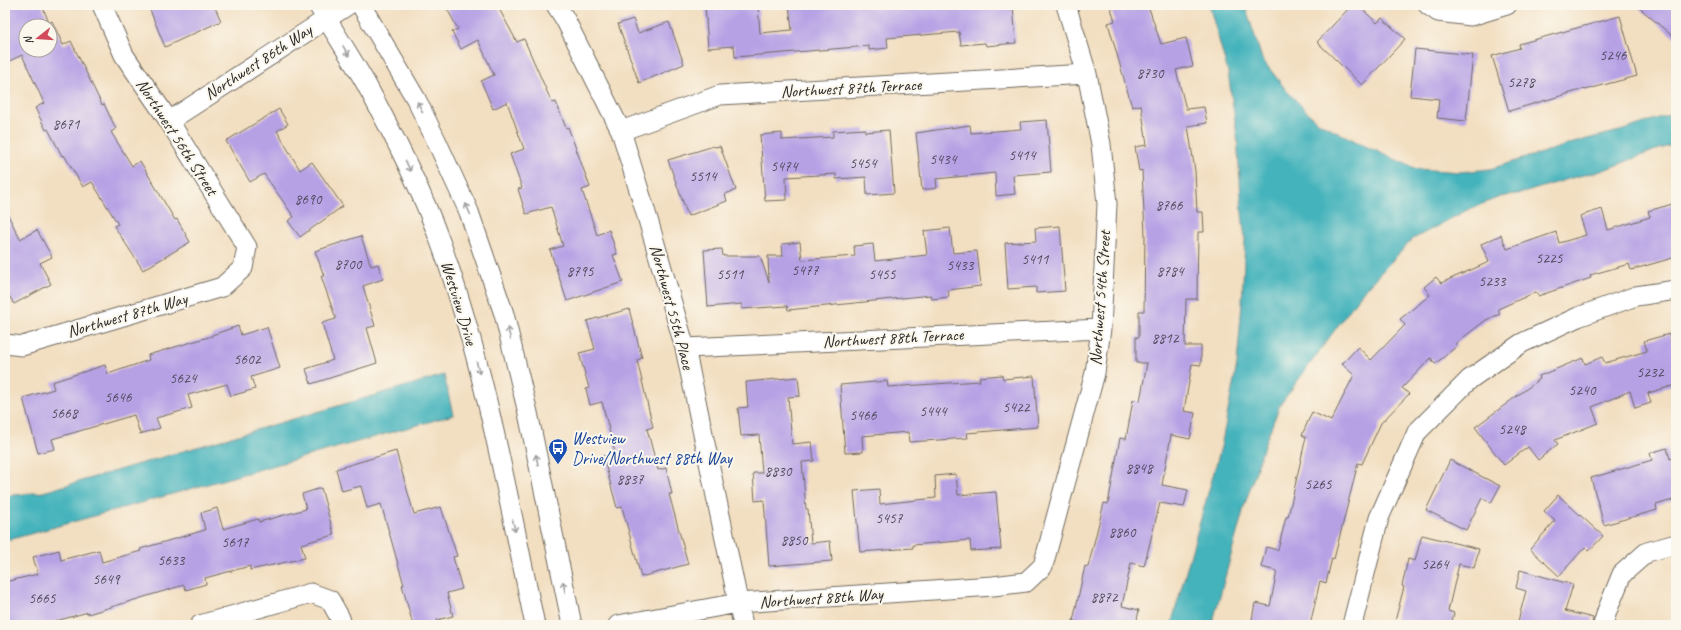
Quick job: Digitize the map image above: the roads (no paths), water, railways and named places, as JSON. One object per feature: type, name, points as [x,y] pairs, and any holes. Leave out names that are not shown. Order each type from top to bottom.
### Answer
[{"type":"street","name":"Northwest 56th Street","points":[[102,5],[124,55],[169,121],[247,247],[243,268]]},
{"type":"street","name":"Northwest 86th Way","points":[[169,121],[322,12],[348,5]]},
{"type":"street","points":[[361,5],[416,99],[437,142],[469,212],[504,314],[528,413],[572,625]]},
{"type":"street","name":"Northwest 55th Place","points":[[556,5],[565,19],[621,131],[685,348],[743,625]]},
{"type":"street","name":"Northwest 54th Street","points":[[1026,582],[1043,566],[1095,373],[1101,329],[1107,204],[1101,144],[1087,74],[1066,5]]},
{"type":"street","points":[[1428,5],[1438,12],[1471,16],[1507,5]]},
{"type":"street","name":"Westview Drive","points":[[322,12],[364,81],[398,145],[420,192],[441,243],[465,315],[476,359],[506,488],[535,625]]},
{"type":"street","name":"Northwest 87th Terrace","points":[[621,131],[720,95],[1087,74]]},
{"type":"street","name":"Northwest 87th Way","points":[[5,344],[22,346],[222,287],[243,268]]},
{"type":"street","points":[[1352,625],[1379,518],[1417,432],[1470,379],[1522,343],[1578,316],[1628,299],[1676,290]]},
{"type":"street","name":"Northwest 88th Terrace","points":[[685,348],[1101,329]]},
{"type":"street","points":[[1603,625],[1606,611],[1622,574],[1647,552],[1676,544]]},
{"type":"street","name":"Northwest 88th Way","points":[[618,625],[738,603],[993,586],[1026,582]]},
{"type":"street","points":[[200,625],[311,593],[330,600],[340,618],[342,625]]},
{"type":"water","points":[[1209,5],[1245,5],[1262,59],[1286,90],[1316,121],[1365,146],[1417,169],[1461,172],[1490,169],[1583,140],[1624,130],[1667,115],[1676,110],[1676,144],[1653,151],[1601,171],[1575,177],[1523,193],[1500,197],[1467,210],[1413,239],[1364,290],[1280,405],[1265,443],[1245,504],[1212,625],[1171,625],[1221,447],[1237,364],[1242,303],[1245,239],[1237,135],[1228,72]]},
{"type":"water","points":[[444,375],[453,415],[5,541],[5,496],[43,492]]},
{"type":"place","name":"Westview Drive/Northwest 88th Way","points":[[558,465]]}]
